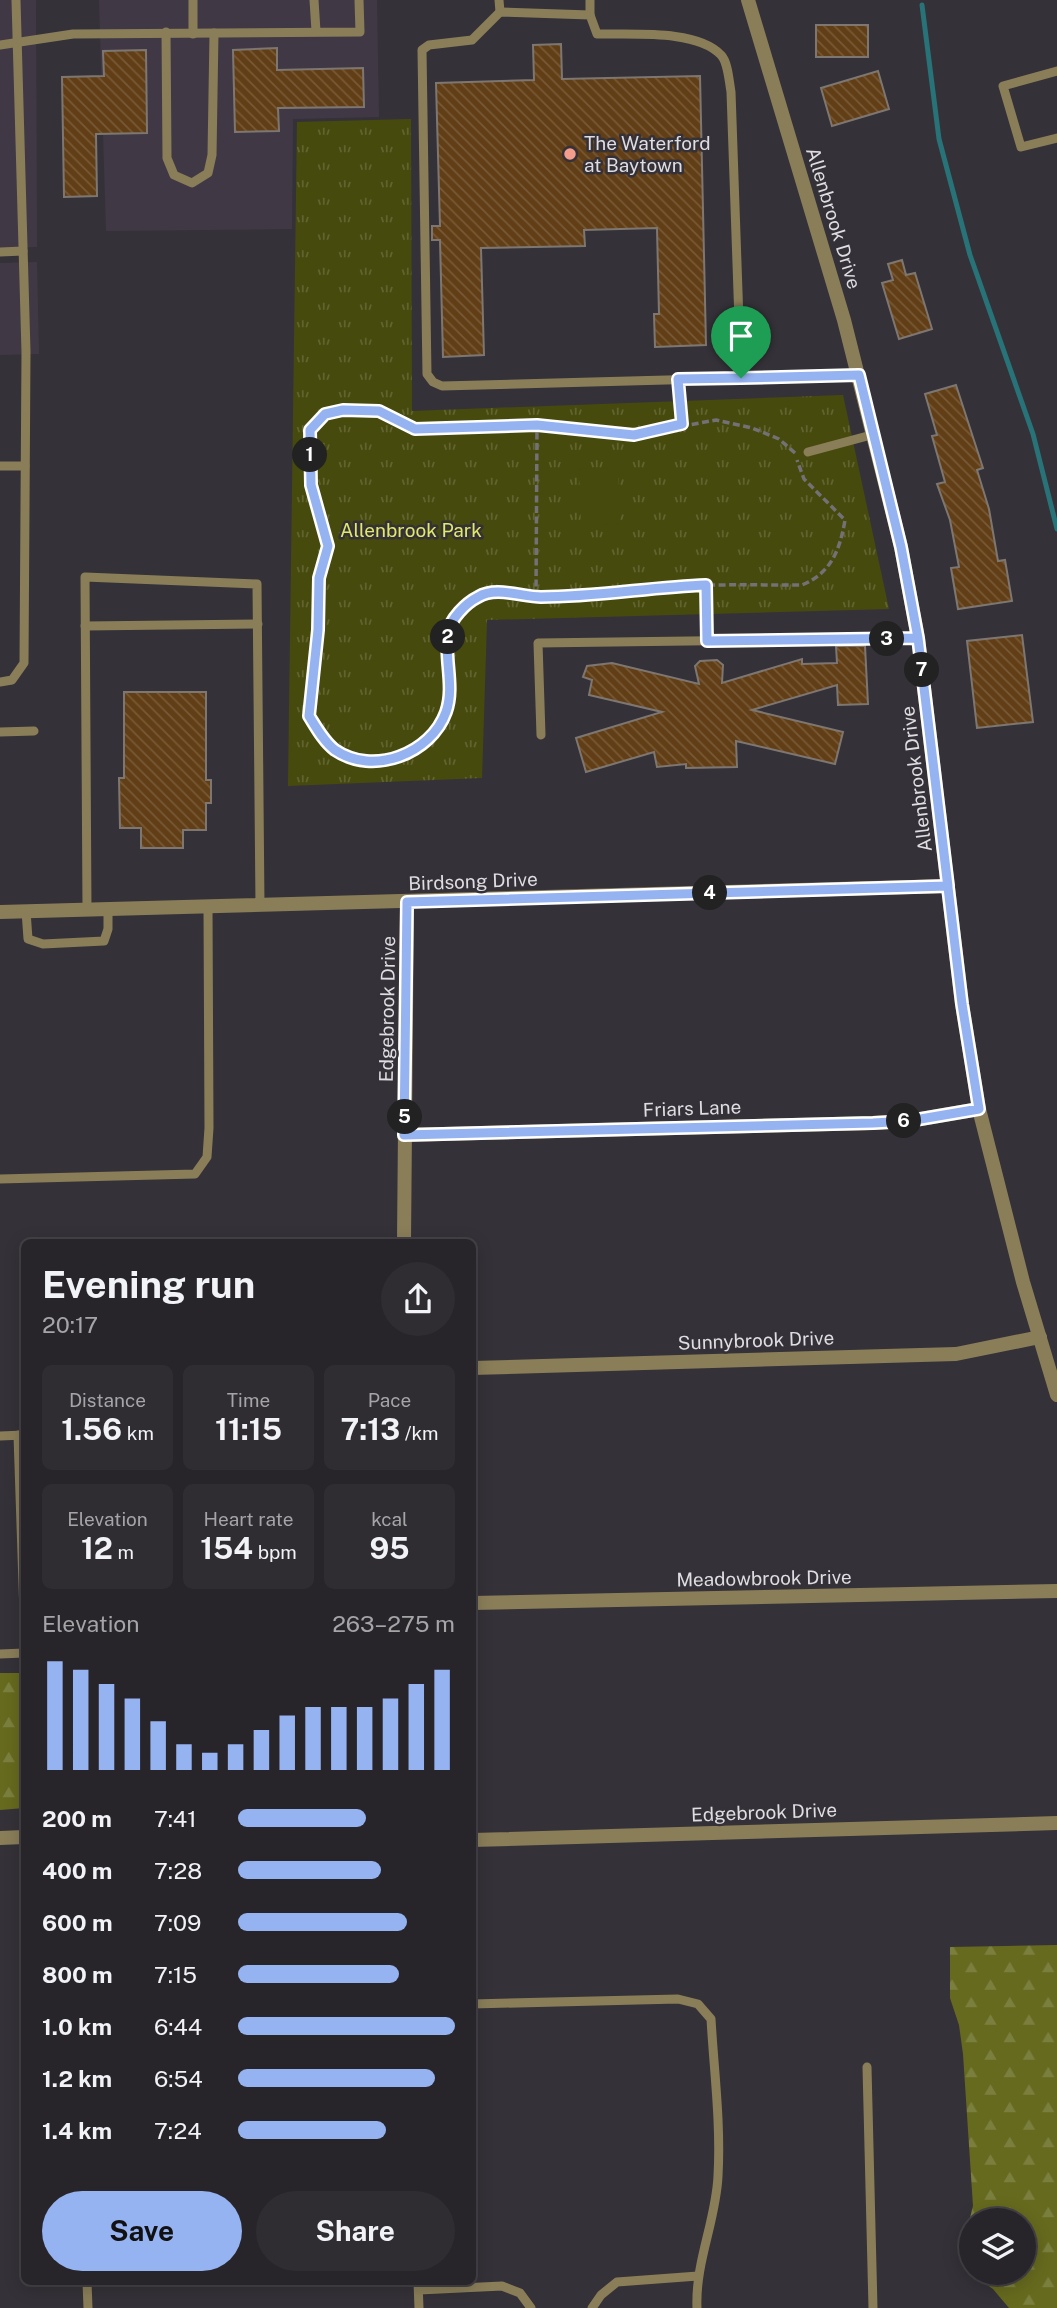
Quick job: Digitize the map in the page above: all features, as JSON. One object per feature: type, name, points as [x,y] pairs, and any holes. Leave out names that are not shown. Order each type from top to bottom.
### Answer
[{"type":"street","name":"Allenbrook Drive","points":[[748,0],[859,375],[901,547],[918,638],[948,886],[979,1109],[1057,1395]]},
{"type":"street","name":"Birdsong Drive","points":[[0,912],[948,886]]},
{"type":"street","name":"Edgebrook Drive","points":[[404,1239],[407,902]]},
{"type":"street","name":"Friars Lane","points":[[404,1135],[873,1123],[909,1121],[979,1109]]},
{"type":"street","name":"Sunnybrook Drive","points":[[476,1368],[956,1354],[1040,1337]]},
{"type":"street","name":"Meadowbrook Drive","points":[[476,1604],[1057,1591]]},
{"type":"street","name":"Edgebrook Drive","points":[[476,1840],[1057,1823]]},
{"type":"street","points":[[0,1838],[21,1837]]},
{"type":"lane","points":[[0,682],[12,680],[24,663],[23,251],[16,0]]},
{"type":"lane","points":[[192,34],[193,0]]},
{"type":"lane","points":[[314,0],[316,31]]},
{"type":"lane","points":[[0,45],[73,34],[360,32],[359,0]]},
{"type":"lane","points":[[499,0],[500,12]]},
{"type":"lane","points":[[590,0],[590,15],[597,34],[690,38],[706,43],[723,56],[731,92],[741,378]]},
{"type":"lane","points":[[590,15],[500,12],[472,40],[429,45],[422,50],[427,374],[433,382],[442,386],[859,375]]},
{"type":"lane","points":[[166,32],[167,158],[174,175],[192,183],[208,173],[212,155],[214,33]]},
{"type":"lane","points":[[1057,71],[1003,86],[1021,147],[1057,138]]},
{"type":"lane","points":[[0,252],[23,251]]},
{"type":"lane","points":[[808,452],[875,433]]},
{"type":"lane","points":[[0,466],[25,466]]},
{"type":"lane","points":[[87,910],[85,577],[257,584],[260,905]]},
{"type":"lane","points":[[85,626],[258,624]]},
{"type":"lane","points":[[541,735],[538,643],[918,638]]},
{"type":"lane","points":[[0,732],[34,731]]},
{"type":"lane","points":[[0,1179],[195,1174],[206,1157],[209,1128],[208,906]]},
{"type":"lane","points":[[26,911],[28,939],[43,944],[104,941],[108,929],[108,909]]},
{"type":"lane","points":[[0,1436],[21,1435]]},
{"type":"lane","points":[[0,1654],[21,1653]]},
{"type":"lane","points":[[476,2004],[678,1999],[698,2004],[711,2019],[719,2175],[698,2276],[697,2308]]},
{"type":"lane","points":[[867,2067],[873,2308]]},
{"type":"lane","points":[[592,2308],[601,2295],[617,2282],[698,2276]]},
{"type":"lane","points":[[87,2285],[88,2308]]},
{"type":"lane","points":[[419,2308],[419,2286],[502,2286],[520,2293],[531,2308]]},
{"type":"path","points":[[678,379],[682,424]]},
{"type":"path","points":[[343,410],[379,411],[415,429],[537,425],[634,435],[682,424],[716,420],[752,428],[779,439],[795,453],[804,479],[845,520],[841,543],[833,561],[820,578],[802,585],[706,585],[536,597],[502,593],[481,595],[465,606],[448,631],[450,693],[446,712],[435,733],[418,749],[396,758],[372,762],[335,750],[309,716],[318,630],[319,578],[328,546],[311,485],[310,430],[325,414],[343,410]]},
{"type":"path","points":[[536,597],[537,425]]},
{"type":"path","points":[[795,453],[808,452]]},
{"type":"path","points":[[706,585],[707,641]]},
{"type":"shaded area","points":[[0,0],[36,0],[37,247],[0,248]]},
{"type":"shaded area","points":[[99,0],[377,0],[379,117],[293,119],[292,229],[106,231]]},
{"type":"shaded area","points":[[37,262],[39,354],[0,355],[0,263]]},
{"type":"green space","name":"Allenbrook Park","points":[[411,119],[412,411],[843,395],[889,609],[487,620],[482,778],[288,786],[297,122]]},
{"type":"green space","points":[[618,468],[620,524],[581,525],[579,469]]},
{"type":"green space","points":[[0,1673],[21,1673],[21,1808],[0,1810]]},
{"type":"green space","points":[[1057,1945],[1057,2308],[1009,2308],[987,2285],[1036,2285],[1036,2208],[972,2208],[963,2054],[959,2025],[950,1998],[950,1947]]},
{"type":"building","points":[[816,25],[868,25],[868,57],[816,57]]},
{"type":"building","name":"The Waterford at Baytown","points":[[561,44],[562,79],[700,76],[706,345],[655,347],[654,314],[659,314],[657,228],[584,230],[585,246],[481,248],[484,355],[443,357],[440,240],[432,240],[432,226],[440,226],[436,83],[534,80],[533,45]]},
{"type":"building","points":[[277,48],[277,70],[363,68],[364,107],[278,108],[279,131],[235,132],[233,50]]},
{"type":"building","points":[[146,50],[147,133],[96,134],[97,196],[64,197],[62,77],[104,76],[103,51]]},
{"type":"building","points":[[878,71],[889,109],[832,126],[821,88]]},
{"type":"building","points":[[902,260],[906,275],[915,273],[932,329],[899,339],[882,283],[893,280],[888,264]]},
{"type":"building","points":[[956,385],[983,468],[977,470],[989,509],[998,561],[1005,560],[1012,601],[958,609],[951,568],[959,567],[950,520],[937,484],[945,482],[932,436],[937,435],[925,394]]},
{"type":"building","points":[[1022,635],[1033,722],[977,728],[967,641]]},
{"type":"building","points":[[836,646],[865,646],[868,704],[838,705],[837,685],[752,710],[843,732],[835,764],[736,741],[737,767],[686,768],[686,764],[657,767],[654,752],[586,772],[576,738],[662,712],[589,695],[592,680],[583,677],[587,666],[612,663],[699,684],[695,666],[700,661],[717,660],[723,665],[722,683],[802,659],[802,664],[837,663]]},
{"type":"building","points":[[124,692],[206,692],[206,780],[211,780],[211,803],[206,803],[206,830],[183,830],[183,848],[141,848],[141,828],[120,828],[119,778],[124,778]]},
{"type":"waterway","points":[[922,5],[939,139],[970,255],[1033,434],[1057,529]]},
{"type":"place","name":"The Waterford at Baytown","points":[[570,154]]},
{"type":"route","points":[[741,378],[678,379],[682,424],[634,435],[537,425],[415,429],[379,411],[343,410],[325,414],[310,430],[311,485],[325,527],[328,546],[319,578],[318,630],[309,716],[335,750],[352,757],[372,762],[396,758],[418,749],[435,733],[446,712],[450,693],[448,631],[465,606],[481,595],[502,593],[564,597],[652,587],[706,585],[707,641],[918,638],[948,886],[407,902],[404,1135],[873,1123],[909,1121],[979,1109],[962,1004],[918,638],[901,547],[859,375],[741,378]]}]
